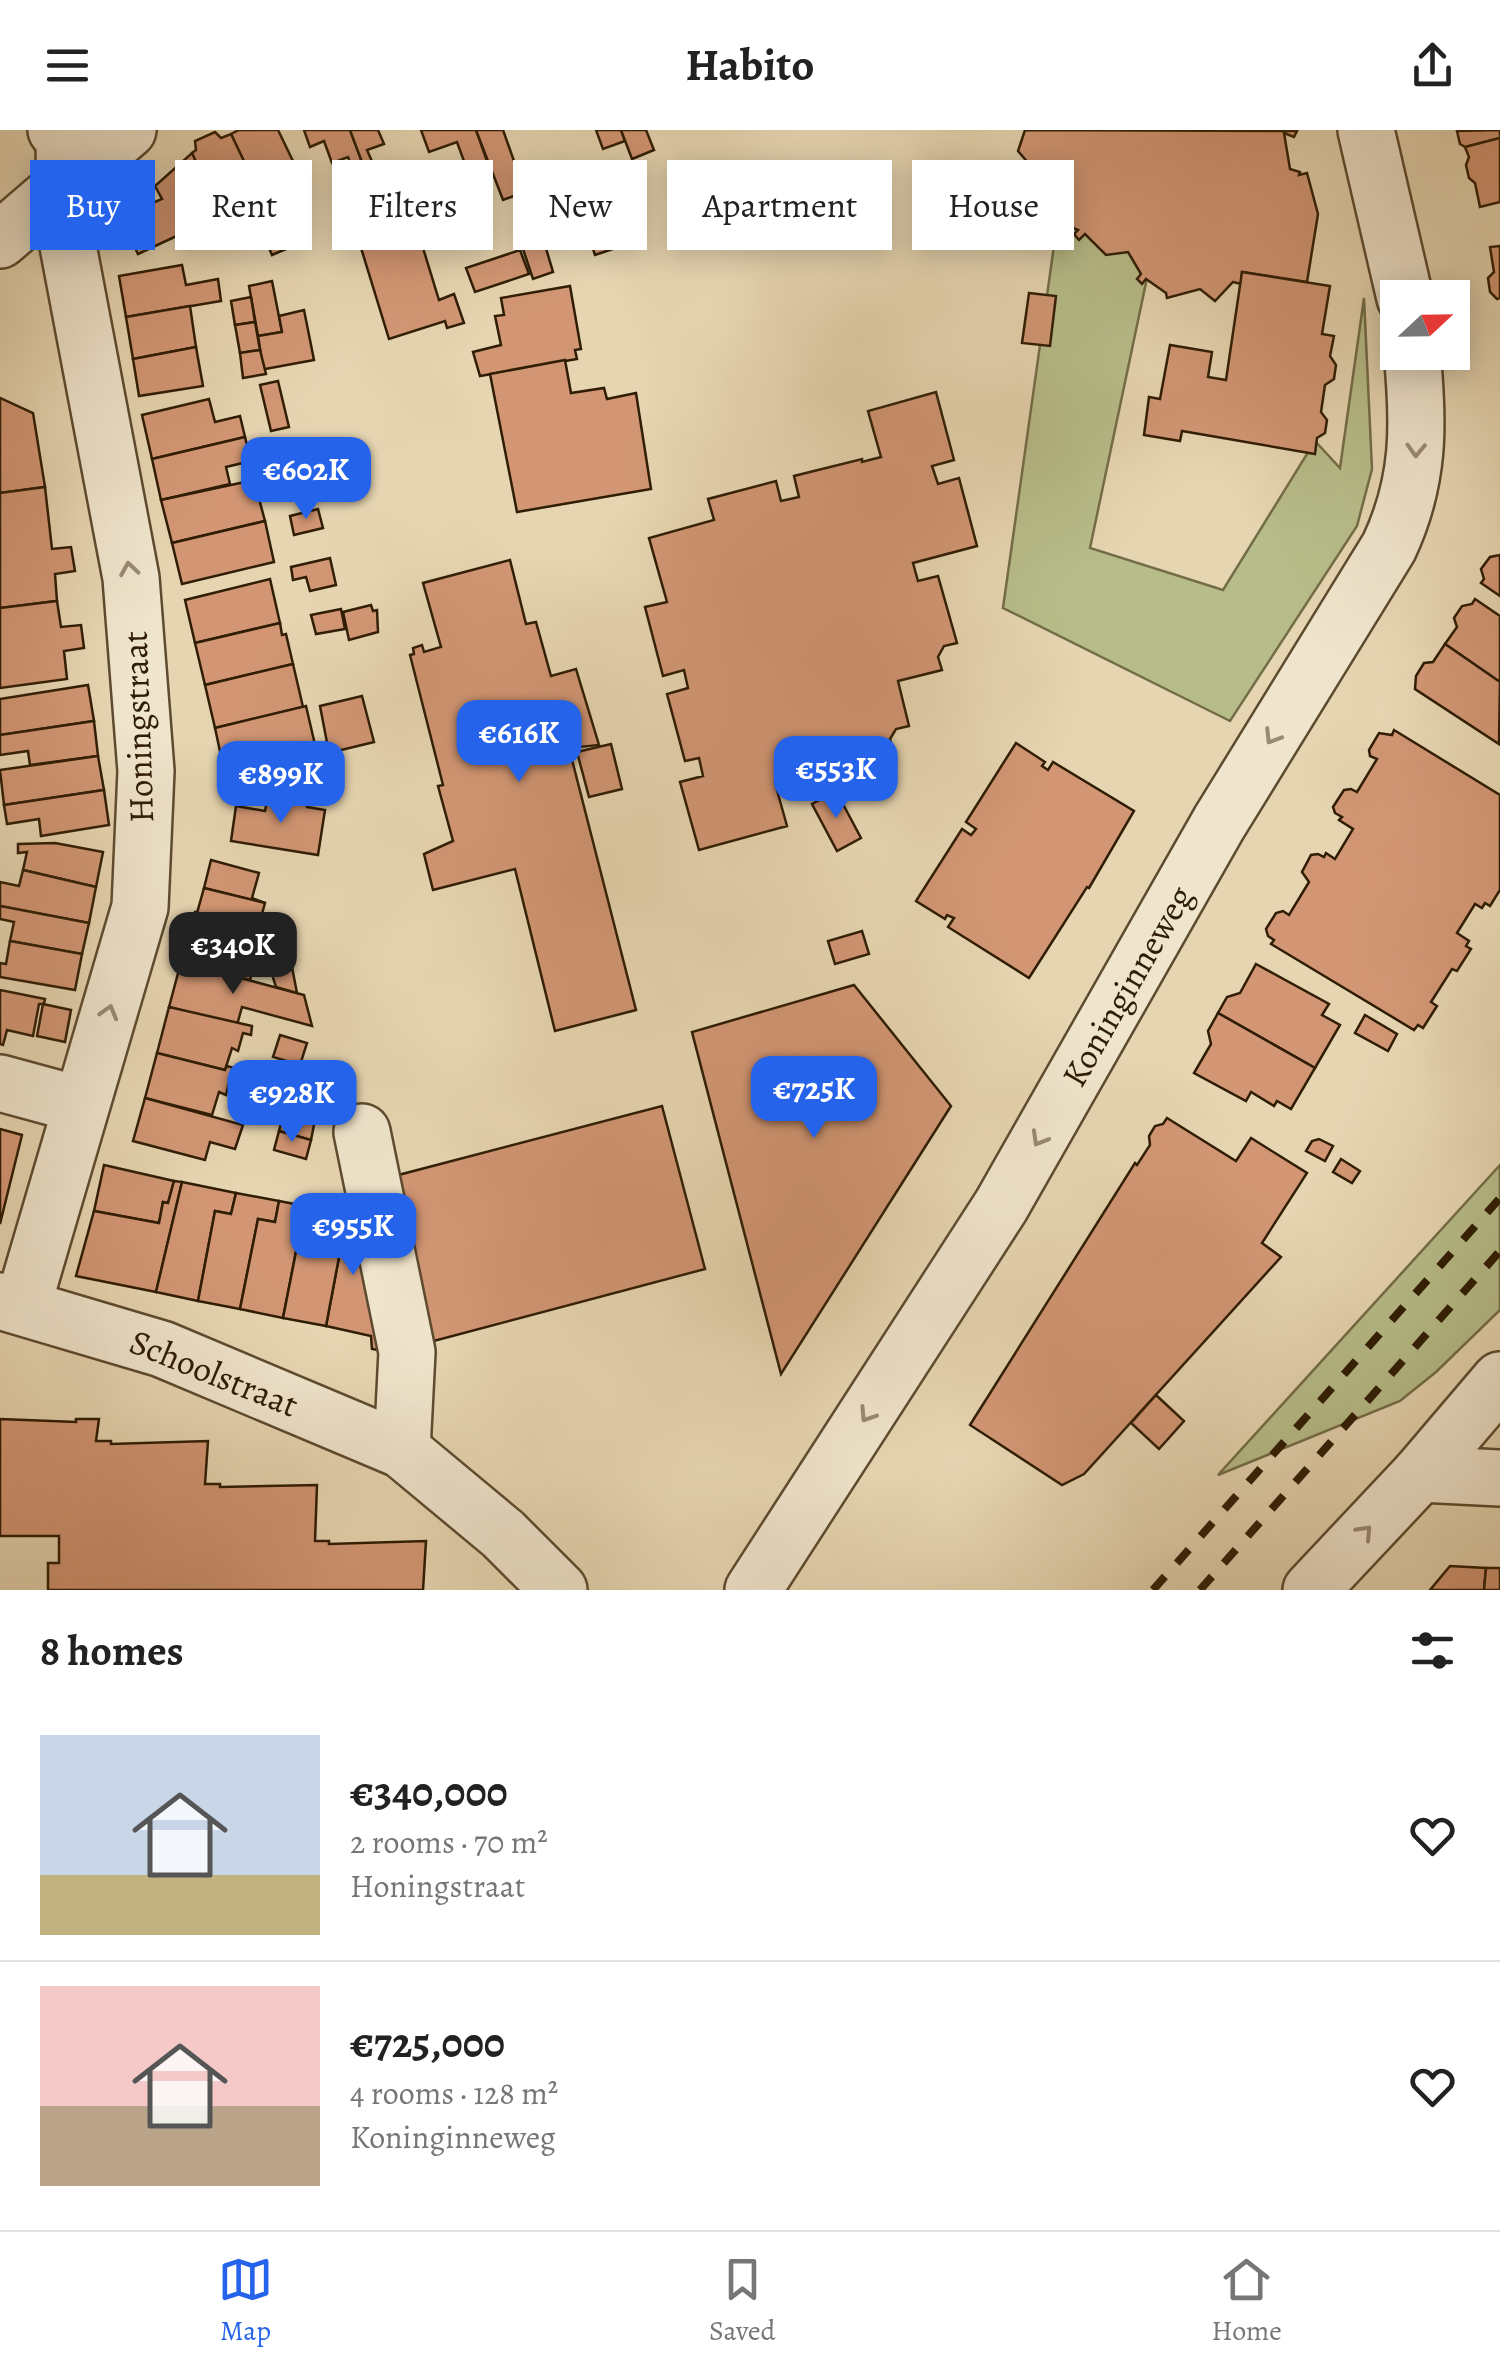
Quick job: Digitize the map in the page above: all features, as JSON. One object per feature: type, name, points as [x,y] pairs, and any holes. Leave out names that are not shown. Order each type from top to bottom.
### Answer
[{"type":"street","points":[[0,240],[61,152],[128,130]]},
{"type":"street","points":[[1366,130],[1401,280]]},
{"type":"street","name":"Honingstraat","points":[[11,1303],[81,1105],[140,907],[146,771],[132,578],[65,230],[61,152]]},
{"type":"street","name":"Koninginneweg","points":[[753,1590],[1000,1206],[1220,824],[1389,547],[1407,504],[1415,470],[1414,370]]},
{"type":"street","points":[[0,1084],[81,1105]]},
{"type":"street","points":[[362,1132],[407,1352],[402,1450]]},
{"type":"street","name":"Schoolstraat","points":[[11,1303],[162,1349],[402,1450],[503,1534],[559,1590]]},
{"type":"street","points":[[1311,1590],[1420,1474],[1500,1380]]},
{"type":"street","points":[[1420,1474],[1500,1478]]},
{"type":"green space","points":[[1074,205],[1134,216],[1147,278],[1090,548],[1223,590],[1315,441],[1340,468],[1364,298],[1372,469],[1357,526],[1230,721],[1003,608],[1053,250],[1074,250]]},
{"type":"green space","points":[[1500,1165],[1500,1310],[1400,1401],[1218,1475]]},
{"type":"building","points":[[239,130],[278,130],[292,160],[243,160],[231,134]]},
{"type":"building","points":[[304,130],[350,130],[361,160],[348,157],[332,163],[324,141],[310,147]]},
{"type":"building","points":[[350,130],[378,130],[384,144],[367,150],[371,160],[361,160]]},
{"type":"building","points":[[421,130],[476,130],[487,160],[464,160],[457,142],[429,152]]},
{"type":"building","points":[[476,130],[503,130],[514,160],[513,196],[503,200],[493,174],[493,160],[488,160]]},
{"type":"building","points":[[596,130],[621,130],[625,141],[603,149]]},
{"type":"building","points":[[621,130],[646,130],[654,150],[632,159]]},
{"type":"building","points":[[1025,130],[1297,131],[1294,137],[1284,133],[1290,169],[1300,172],[1299,175],[1307,173],[1318,214],[1307,282],[1242,272],[1241,284],[1233,282],[1215,301],[1200,289],[1167,298],[1166,293],[1146,279],[1142,284],[1137,279],[1141,274],[1128,252],[1106,255],[1085,234],[1079,240],[1074,234],[1078,230],[1074,228],[1074,160],[1026,160],[1018,151]]},
{"type":"building","points":[[1500,130],[1500,138],[1465,147],[1460,144],[1457,131]]},
{"type":"building","points":[[215,132],[221,138],[231,134],[243,160],[195,160],[192,153],[196,150],[195,141]]},
{"type":"building","points":[[1500,138],[1500,202],[1480,207],[1475,183],[1469,178],[1465,147]]},
{"type":"building","points":[[175,168],[175,237],[155,246],[155,202],[162,199],[155,186]]},
{"type":"building","points":[[1500,246],[1497,299],[1490,292],[1488,278],[1494,272],[1490,247]]},
{"type":"building","points":[[362,250],[424,250],[439,300],[454,294],[464,323],[447,328],[445,321],[389,339]]},
{"type":"building","points":[[520,250],[529,274],[475,292],[466,268]]},
{"type":"building","points":[[523,250],[546,250],[553,272],[533,279]]},
{"type":"building","points":[[182,265],[186,285],[218,279],[221,301],[126,317],[119,276]]},
{"type":"building","points":[[1242,272],[1330,286],[1322,334],[1334,336],[1330,356],[1336,365],[1334,379],[1325,385],[1321,412],[1327,420],[1325,433],[1317,438],[1315,454],[1182,431],[1180,441],[1144,435],[1149,397],[1160,399],[1170,345],[1212,352],[1208,377],[1226,380]]},
{"type":"building","points":[[272,281],[282,332],[258,336],[249,286]]},
{"type":"building","points":[[570,286],[581,349],[575,350],[577,359],[480,376],[473,352],[501,345],[495,316],[504,315],[501,298]]},
{"type":"building","points":[[1029,293],[1056,296],[1050,346],[1022,343]]},
{"type":"building","points":[[251,297],[255,322],[235,325],[231,301]]},
{"type":"building","points":[[190,306],[196,347],[133,359],[126,317]]},
{"type":"building","points":[[304,310],[314,360],[265,369],[264,374],[258,336],[282,332],[279,316]]},
{"type":"building","points":[[255,322],[260,350],[240,353],[235,325]]},
{"type":"building","points":[[196,347],[203,386],[139,396],[133,359]]},
{"type":"building","points":[[260,350],[266,374],[243,378],[240,353]]},
{"type":"building","points":[[565,360],[571,393],[604,388],[607,399],[636,393],[651,489],[517,512],[490,374]]},
{"type":"building","points":[[278,381],[289,427],[271,431],[260,385]]},
{"type":"building","points":[[936,392],[954,460],[932,466],[938,484],[959,478],[977,546],[913,563],[918,581],[938,576],[957,643],[944,646],[938,657],[942,670],[898,681],[909,726],[896,729],[890,739],[894,752],[826,770],[820,750],[802,754],[807,775],[775,783],[787,826],[699,850],[680,782],[703,776],[699,758],[685,761],[667,694],[688,688],[684,670],[663,676],[645,607],[667,602],[649,538],[714,520],[708,499],[776,481],[781,501],[799,497],[794,476],[881,457],[868,411]]},
{"type":"building","points":[[0,398],[33,413],[45,487],[0,493]]},
{"type":"building","points":[[209,399],[215,422],[240,416],[245,437],[152,459],[142,415]]},
{"type":"building","points":[[245,437],[251,461],[226,467],[230,484],[161,500],[152,459]]},
{"type":"building","points":[[306,464],[311,484],[281,492],[276,472]]},
{"type":"building","points":[[254,480],[265,521],[172,543],[161,500]]},
{"type":"building","points":[[45,487],[52,549],[71,547],[75,571],[55,574],[57,601],[0,608],[0,493]]},
{"type":"building","points":[[318,509],[323,528],[294,535],[290,516]]},
{"type":"building","points":[[265,521],[274,562],[182,584],[172,543]]},
{"type":"building","points":[[1500,555],[1500,596],[1481,583],[1481,569],[1490,557]]},
{"type":"building","points":[[330,558],[336,585],[310,591],[306,577],[293,580],[291,567]]},
{"type":"building","points":[[510,560],[526,624],[536,622],[551,676],[576,669],[599,745],[569,748],[636,1010],[555,1031],[515,869],[433,890],[424,854],[453,841],[410,655],[414,654],[413,648],[422,645],[424,652],[441,647],[423,583]]},
{"type":"building","points":[[270,579],[280,623],[195,643],[185,600]]},
{"type":"building","points":[[1475,599],[1500,616],[1500,682],[1445,644],[1457,627],[1454,618],[1462,606]]},
{"type":"building","points":[[57,601],[61,627],[81,625],[84,648],[64,651],[67,679],[0,688],[0,608]]},
{"type":"building","points":[[371,605],[373,611],[377,610],[378,632],[349,640],[343,612]]},
{"type":"building","points":[[341,609],[345,629],[316,634],[311,615]]},
{"type":"building","points":[[280,623],[293,664],[205,685],[195,643]]},
{"type":"building","points":[[1445,644],[1500,682],[1499,744],[1415,689],[1416,676],[1424,663],[1433,662]]},
{"type":"building","points":[[293,664],[303,707],[215,728],[205,685]]},
{"type":"building","points":[[88,685],[94,721],[0,735],[0,699]]},
{"type":"building","points":[[362,696],[374,742],[329,753],[320,706]]},
{"type":"building","points":[[306,706],[316,749],[224,770],[215,728]]},
{"type":"building","points":[[94,721],[98,756],[30,765],[28,751],[0,755],[0,735]]},
{"type":"building","points":[[1394,730],[1500,795],[1500,890],[1490,906],[1485,903],[1482,908],[1475,904],[1457,933],[1469,941],[1466,946],[1471,949],[1457,971],[1452,969],[1431,1002],[1437,1006],[1423,1028],[1418,1025],[1414,1030],[1271,944],[1274,940],[1266,929],[1276,913],[1283,911],[1289,915],[1309,882],[1302,872],[1311,855],[1324,857],[1326,853],[1335,859],[1353,829],[1339,820],[1342,817],[1333,807],[1344,790],[1357,792],[1377,759],[1370,756],[1369,750],[1379,733],[1392,735]]},
{"type":"building","points":[[1016,743],[1045,762],[1042,766],[1048,770],[1053,762],[1134,811],[1029,978],[948,927],[954,918],[947,915],[945,919],[916,901],[962,829],[971,835],[976,829],[966,822]]},
{"type":"building","points":[[611,744],[622,789],[589,797],[577,752]]},
{"type":"building","points":[[98,756],[104,790],[4,805],[0,770]]},
{"type":"building","points":[[104,790],[109,825],[41,836],[39,819],[7,824],[4,805]]},
{"type":"building","points":[[836,791],[861,838],[837,851],[812,804]]},
{"type":"building","points":[[288,794],[309,797],[307,807],[325,810],[318,855],[231,841],[236,806],[265,811],[267,800],[287,803]]},
{"type":"building","points":[[55,843],[103,852],[96,887],[23,870],[27,852],[18,853],[18,844]]},
{"type":"building","points":[[211,860],[259,873],[252,898],[265,903],[204,888]]},
{"type":"building","points":[[23,870],[96,887],[89,923],[0,906],[0,882],[19,886]]},
{"type":"building","points":[[204,888],[265,903],[258,928],[197,913]]},
{"type":"building","points":[[0,906],[89,923],[82,954],[10,941],[14,922],[0,919]]},
{"type":"building","points":[[195,912],[264,931],[250,980],[181,962]]},
{"type":"building","points":[[862,931],[869,954],[835,964],[828,941]]},
{"type":"building","points":[[10,941],[82,954],[75,990],[0,977],[0,963],[6,964]]},
{"type":"building","points":[[181,962],[304,995],[312,1026],[242,1007],[237,1025],[169,1007]]},
{"type":"building","points":[[291,962],[297,993],[276,987],[270,968]]},
{"type":"building","points":[[1256,964],[1329,1004],[1322,1015],[1340,1025],[1315,1068],[1218,1013],[1227,997],[1240,993]]},
{"type":"building","points":[[854,985],[951,1106],[781,1374],[692,1032]]},
{"type":"building","points":[[0,990],[45,999],[44,1004],[39,1004],[33,1036],[7,1030],[3,1045],[0,1044]]},
{"type":"building","points":[[43,1004],[71,1010],[65,1042],[37,1036]]},
{"type":"building","points":[[169,1007],[252,1026],[251,1035],[243,1033],[238,1051],[232,1048],[225,1070],[157,1053]]},
{"type":"building","points":[[1218,1013],[1315,1068],[1291,1109],[1277,1101],[1274,1106],[1251,1092],[1246,1101],[1194,1073],[1211,1044],[1208,1031]]},
{"type":"building","points":[[1365,1015],[1397,1034],[1388,1051],[1355,1033]]},
{"type":"building","points":[[280,1035],[307,1043],[300,1065],[273,1057]]},
{"type":"building","points":[[157,1053],[225,1070],[227,1066],[241,1070],[239,1076],[231,1074],[226,1095],[219,1092],[212,1115],[145,1098]]},
{"type":"building","points":[[145,1098],[243,1125],[235,1149],[210,1142],[205,1160],[133,1141]]},
{"type":"building","points":[[662,1106],[705,1269],[430,1342],[387,1178]]},
{"type":"building","points":[[284,1113],[315,1120],[311,1140],[279,1131]]},
{"type":"building","points":[[1167,1118],[1236,1161],[1251,1138],[1307,1173],[1262,1243],[1281,1257],[1084,1474],[1062,1485],[970,1425],[1150,1145],[1149,1136],[1155,1126]]},
{"type":"building","points":[[0,1129],[22,1135],[0,1224]]},
{"type":"building","points":[[279,1131],[311,1140],[306,1159],[274,1150]]},
{"type":"building","points":[[1319,1139],[1333,1146],[1325,1161],[1306,1151],[1312,1141]]},
{"type":"building","points":[[1341,1159],[1360,1171],[1352,1183],[1333,1172]]},
{"type":"building","points":[[104,1165],[174,1181],[168,1203],[163,1202],[159,1223],[94,1211]]},
{"type":"building","points":[[174,1181],[182,1182],[156,1292],[76,1276],[94,1211],[159,1223],[163,1202],[168,1203]]},
{"type":"building","points":[[182,1182],[236,1193],[231,1214],[215,1211],[198,1301],[156,1292]]},
{"type":"building","points":[[236,1193],[279,1201],[275,1222],[258,1219],[240,1309],[198,1301],[215,1211],[231,1214]]},
{"type":"building","points":[[331,1200],[360,1206],[384,1351],[372,1349],[371,1336],[326,1326],[343,1236],[327,1211]]},
{"type":"building","points":[[279,1201],[305,1206],[283,1318],[240,1309],[258,1219],[275,1222]]},
{"type":"building","points":[[305,1206],[327,1211],[343,1236],[326,1326],[283,1318]]},
{"type":"building","points":[[1156,1395],[1184,1421],[1159,1449],[1131,1423]]},
{"type":"building","points":[[0,1419],[99,1419],[96,1441],[111,1444],[208,1441],[205,1484],[317,1485],[315,1541],[426,1541],[423,1590],[48,1590],[48,1563],[59,1563],[59,1536],[0,1536]]},
{"type":"building","points":[[1450,1566],[1486,1568],[1484,1590],[1430,1590]]},
{"type":"building","points":[[1486,1568],[1500,1568],[1500,1590],[1484,1590]]},
{"type":"railway","points":[[1153,1590],[1500,1198]]},
{"type":"railway","points":[[1200,1590],[1500,1251]]}]
